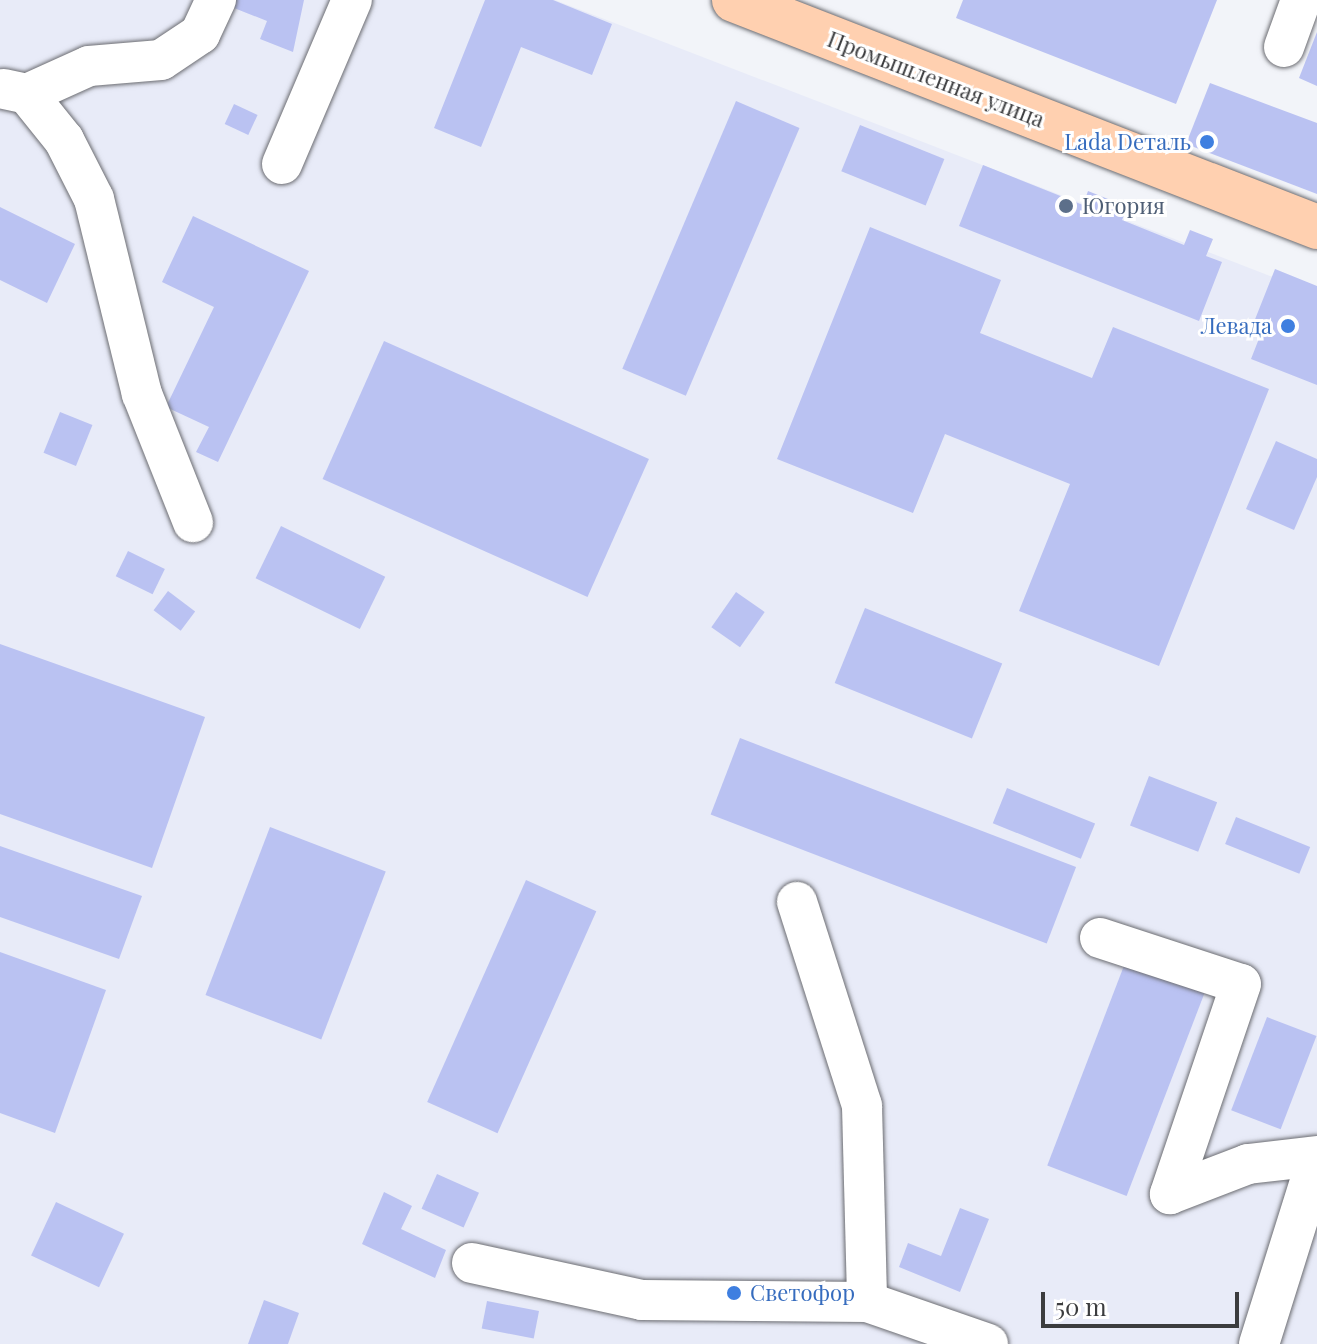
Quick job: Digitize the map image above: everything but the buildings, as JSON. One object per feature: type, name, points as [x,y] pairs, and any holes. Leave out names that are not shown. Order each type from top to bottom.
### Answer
[{"type":"main road","name":"Промышленная улица","points":[[734,0],[1317,227]]},
{"type":"lane","points":[[193,522],[142,394],[94,199],[64,140],[13,91],[89,66],[161,60],[200,34],[216,0]]},
{"type":"lane","points":[[282,164],[352,0]]},
{"type":"lane","points":[[1284,47],[1301,0]]},
{"type":"lane","points":[[797,902],[862,1106],[867,1302]]},
{"type":"lane","points":[[1100,938],[1241,984],[1170,1194],[1248,1164],[1317,1157],[1259,1344]]},
{"type":"lane","points":[[472,1263],[642,1300],[867,1302],[988,1344]]},
{"type":"shaded area","points":[[0,0],[555,0],[1317,294],[1317,1344],[0,1344]]},
{"type":"place","name":"Lada Dеталь","points":[[1207,142]]},
{"type":"place","name":"Югория","points":[[1066,206]]},
{"type":"place","name":"Левада","points":[[1288,326]]},
{"type":"place","name":"Светофор","points":[[734,1293]]}]
